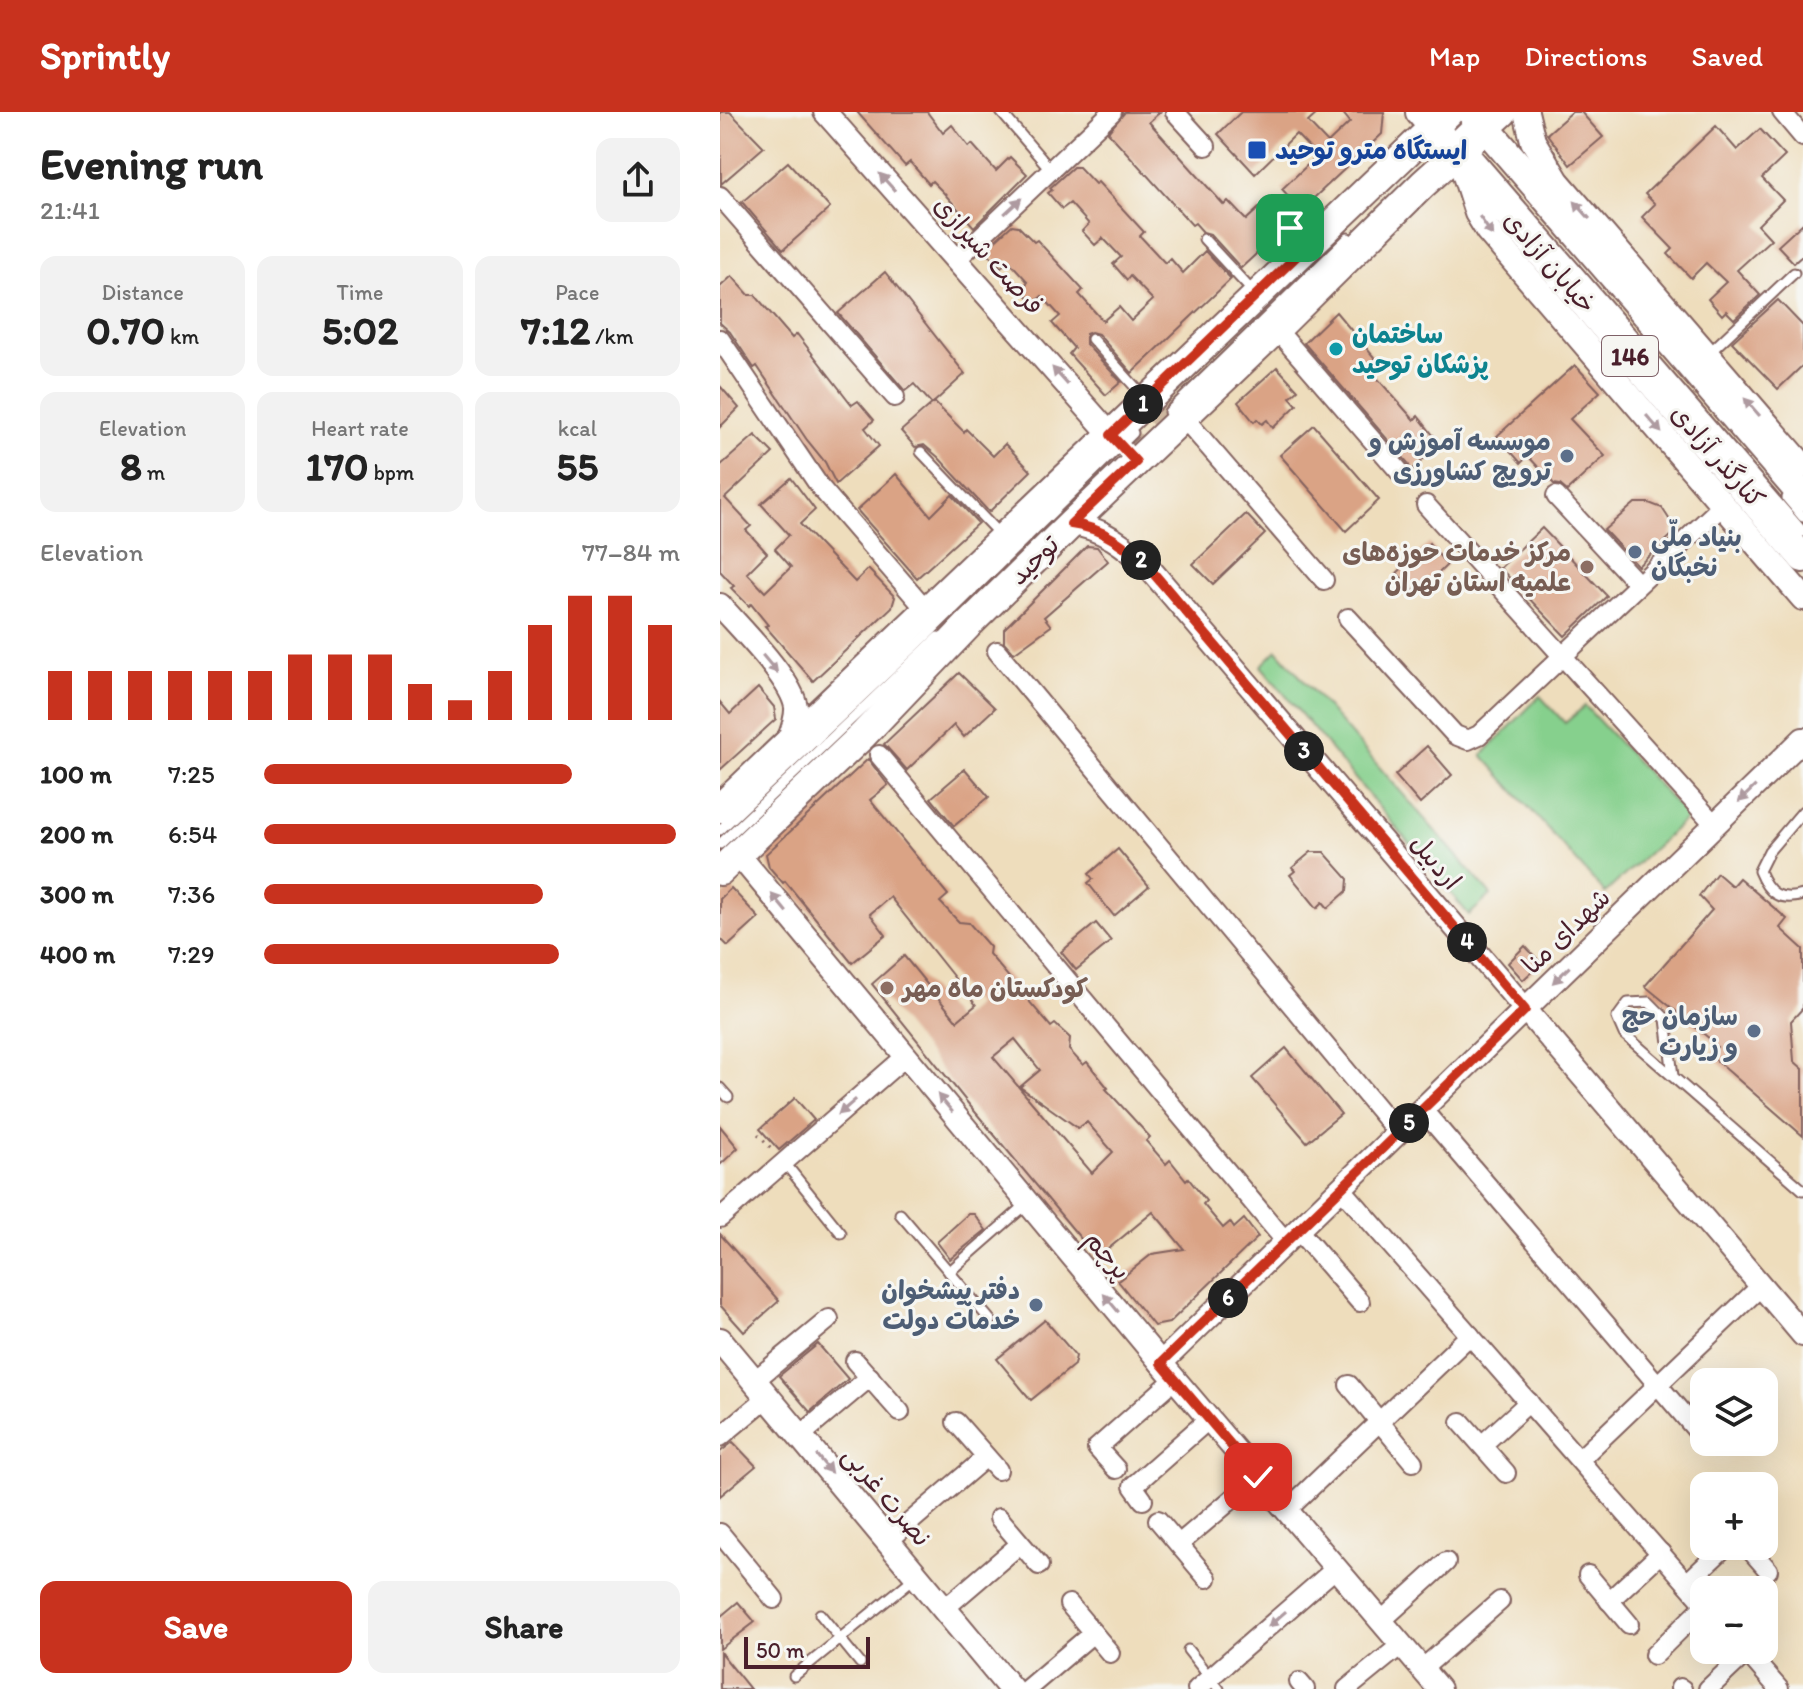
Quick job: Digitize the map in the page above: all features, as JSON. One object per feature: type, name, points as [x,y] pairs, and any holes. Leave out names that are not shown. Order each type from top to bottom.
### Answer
[{"type":"main road","points":[[1526,112],[1533,141],[1557,181],[1803,466]]},
{"type":"main road","points":[[1457,126],[1557,181]]},
{"type":"main road","name":"توحید","points":[[720,808],[1003,539],[1129,444],[1163,411],[1256,296],[1306,247],[1457,126]]},
{"type":"main road","name":"توحید","points":[[726,857],[863,735],[970,623],[1071,524],[1129,444],[1163,411],[1276,329],[1423,184],[1457,126]]},
{"type":"main road","name":"خیابان آزادی","points":[[1457,126],[1803,496]]},
{"type":"main road","name":"خیابان آزادی","points":[[1457,126],[1803,558]]},
{"type":"main road","name":"کنارگذر آزادی","points":[[1457,126],[1474,205],[1488,231],[1803,598]]},
{"type":"main road","name":"نصرت غربی","points":[[720,1340],[1011,1689]]},
{"type":"street","name":"فرصت شیرازی","points":[[825,112],[956,260],[1129,444]]},
{"type":"street","points":[[956,260],[1112,112]]},
{"type":"street","points":[[1175,112],[1206,146]]},
{"type":"street","points":[[1782,112],[1803,137]]},
{"type":"street","points":[[720,196],[895,397]]},
{"type":"street","points":[[1276,329],[1399,471]]},
{"type":"street","points":[[720,339],[820,487],[928,612]]},
{"type":"street","points":[[1163,411],[1324,580]]},
{"type":"street","points":[[1556,496],[1638,584]]},
{"type":"street","points":[[1426,505],[1715,825]]},
{"type":"street","points":[[1348,618],[1455,735],[1468,740],[1479,735],[1723,505]]},
{"type":"street","name":"اردبیل","points":[[1071,524],[1108,535],[1149,568],[1803,1335]]},
{"type":"street","points":[[720,605],[789,689],[796,708],[796,719],[787,745]]},
{"type":"street","points":[[997,651],[1398,1133]]},
{"type":"street","name":"شهدای منا","points":[[1168,1371],[1292,1236],[1803,739]]},
{"type":"street","points":[[879,755],[1292,1236],[1360,1302]]},
{"type":"street","name":"پرچم","points":[[726,857],[906,1056],[1168,1371],[1439,1689]]},
{"type":"street","points":[[720,1218],[906,1056]]},
{"type":"street","points":[[1422,1109],[1690,1423]]},
{"type":"street","points":[[1341,1188],[1690,1587]]},
{"type":"street","points":[[1579,1460],[1761,1286]]},
{"type":"street","points":[[720,1437],[761,1389],[829,1319]]},
{"type":"street","points":[[1287,1510],[1470,1335]]},
{"type":"street","points":[[855,1361],[900,1412]]},
{"type":"street","points":[[1116,1469],[1097,1448],[1168,1371]]},
{"type":"street","points":[[800,1436],[870,1377]]},
{"type":"street","points":[[1349,1385],[1413,1462]]},
{"type":"street","points":[[1482,1445],[1529,1402]]},
{"type":"street","points":[[1143,1500],[1133,1486],[1209,1419]]},
{"type":"street","points":[[888,1541],[992,1463],[956,1422]]},
{"type":"street","points":[[1461,1422],[1506,1473]]},
{"type":"street","points":[[1179,1544],[1258,1477]]},
{"type":"street","points":[[999,1518],[1039,1565]]},
{"type":"street","points":[[1158,1520],[1207,1578]]},
{"type":"street","points":[[720,1533],[774,1599]]},
{"type":"street","points":[[944,1609],[1020,1544]]},
{"type":"street","points":[[1609,1601],[1661,1553]]},
{"type":"street","points":[[1687,1583],[1711,1560]]},
{"type":"street","points":[[1759,1560],[1768,1570]]},
{"type":"street","points":[[1381,1621],[1446,1562]]},
{"type":"street","points":[[1209,1685],[1336,1568]]},
{"type":"street","points":[[1588,1575],[1629,1624]]},
{"type":"street","points":[[1422,1669],[1499,1600]]},
{"type":"street","points":[[1069,1604],[1110,1653]]},
{"type":"street","points":[[1654,1655],[1690,1618]]},
{"type":"street","points":[[1027,1689],[1093,1633]]},
{"type":"street","points":[[1347,1689],[1401,1645]]},
{"type":"street","points":[[1708,1689],[1733,1664]]},
{"type":"street","points":[[1757,1664],[1779,1689]]},
{"type":"lane","points":[[1001,112],[1051,170]]},
{"type":"lane","points":[[1457,126],[1582,257]]},
{"type":"lane","points":[[1457,126],[1803,532]]},
{"type":"lane","points":[[1269,203],[1306,247]]},
{"type":"lane","points":[[1163,411],[1358,229]]},
{"type":"lane","points":[[1163,411],[1340,232]]},
{"type":"lane","points":[[1204,239],[1256,296]]},
{"type":"lane","points":[[1707,355],[1794,273]]},
{"type":"lane","points":[[1092,339],[1163,411]]},
{"type":"lane","points":[[1702,399],[1803,517]]},
{"type":"lane","points":[[720,830],[1129,444]]},
{"type":"lane","points":[[726,857],[1129,444]]},
{"type":"lane","points":[[921,452],[1003,539]]},
{"type":"lane","points":[[1803,811],[1769,851],[1759,871],[1766,887],[1778,897],[1791,899],[1803,895]]},
{"type":"lane","points":[[1673,1076],[1666,1019],[1649,1002],[1628,1003],[1617,1018],[1624,1034],[1803,1190]]},
{"type":"lane","points":[[720,1088],[728,1097]]},
{"type":"lane","points":[[784,1162],[841,1233]]},
{"type":"lane","points":[[949,1272],[1028,1203]]},
{"type":"lane","points":[[900,1214],[991,1321]]},
{"type":"lane","points":[[794,1676],[917,1575]]},
{"type":"lane","points":[[820,1614],[860,1663]]},
{"type":"lane","points":[[1188,1650],[1209,1685]]},
{"type":"path","points":[[758,1134],[784,1162]]},
{"type":"green space","points":[[1277,650],[1491,895],[1469,915],[1261,666]]},
{"type":"green space","points":[[1540,696],[1565,723],[1585,706],[1688,817],[1605,893],[1482,755]]},
{"type":"building","points":[[720,112],[730,112],[764,147],[721,184]]},
{"type":"building","points":[[857,112],[927,112],[943,133],[952,125],[969,147],[972,144],[996,171],[1010,157],[1027,174],[974,227],[932,181],[929,184],[910,162],[905,166]]},
{"type":"building","points":[[1125,112],[1160,112],[1149,122],[1224,205],[1228,201],[1246,220],[1259,208],[1281,231],[1241,268],[1210,234],[1203,232],[1195,223],[1192,225],[1108,132]]},
{"type":"building","points":[[1241,112],[1319,112],[1308,122],[1328,143],[1350,122],[1342,112],[1384,112],[1382,134],[1301,210],[1282,189],[1317,156],[1296,134],[1255,174],[1218,134]]},
{"type":"building","points":[[1572,112],[1581,112],[1603,137],[1570,165],[1547,134]]},
{"type":"building","points":[[1716,126],[1737,150],[1760,129],[1785,156],[1762,178],[1783,200],[1758,225],[1771,239],[1737,270],[1760,295],[1734,319],[1726,311],[1722,315],[1708,299],[1726,282],[1706,263],[1691,278],[1668,254],[1673,249],[1642,217],[1655,204],[1645,194]]},
{"type":"building","points":[[788,162],[830,208],[783,250],[742,202]]},
{"type":"building","points":[[1073,167],[1079,167],[1095,184],[1098,182],[1144,232],[1140,236],[1165,263],[1170,258],[1183,273],[1205,251],[1231,279],[1132,373],[1098,334],[1086,334],[1086,344],[1121,382],[1106,395],[1069,354],[1074,348],[1052,323],[1060,316],[1042,296],[1034,303],[1021,289],[1028,282],[1009,261],[1001,267],[987,252],[991,248],[989,246],[1012,225],[1018,226],[1034,242],[1037,240],[1083,290],[1079,294],[1103,321],[1119,307],[1131,321],[1153,300],[1130,276],[1127,280],[1113,264],[1121,257],[1103,238],[1095,245],[1082,231],[1089,224],[1070,203],[1062,209],[1048,193]]},
{"type":"building","points":[[1803,223],[1803,255],[1794,263],[1778,246]]},
{"type":"building","points":[[885,272],[965,374],[932,404],[914,384],[905,391],[838,313]]},
{"type":"building","points":[[732,276],[749,295],[755,295],[792,338],[797,334],[852,405],[858,401],[874,420],[865,428],[879,446],[836,484],[825,462],[757,366],[754,368],[730,332],[720,323],[720,287]]},
{"type":"building","points":[[1778,300],[1803,326],[1803,365],[1778,389],[1732,342]]},
{"type":"building","points":[[1336,312],[1378,362],[1370,370],[1414,420],[1418,416],[1440,444],[1411,471],[1408,463],[1304,343]]},
{"type":"building","points":[[1575,365],[1600,392],[1570,419],[1605,456],[1567,491],[1554,484],[1528,456],[1521,463],[1497,436]]},
{"type":"building","points":[[1277,367],[1298,390],[1290,397],[1297,405],[1273,428],[1267,420],[1262,424],[1257,419],[1254,422],[1238,402]]},
{"type":"building","points":[[720,386],[739,408],[720,427]]},
{"type":"building","points":[[934,402],[993,456],[1005,444],[1031,471],[989,512],[938,457],[924,445],[915,447],[901,431]]},
{"type":"building","points":[[1314,425],[1379,500],[1346,531],[1280,455]]},
{"type":"building","points":[[755,435],[773,453],[725,498],[751,526],[746,530],[767,553],[747,573],[765,592],[791,567],[775,549],[789,535],[761,504],[791,478],[815,510],[800,524],[855,582],[868,569],[895,597],[892,607],[813,681],[765,626],[768,625],[751,604],[749,606],[731,588],[734,586],[720,571],[720,466]]},
{"type":"building","points":[[896,474],[931,516],[952,495],[978,523],[917,578],[857,510]]},
{"type":"building","name":"بنیاد ملّی نخبگان","points":[[1635,503],[1649,503],[1662,508],[1673,525],[1672,535],[1638,566],[1604,530]]},
{"type":"building","points":[[1246,514],[1265,534],[1213,584],[1193,564]]},
{"type":"building","points":[[1542,528],[1607,596],[1565,636],[1500,568]]},
{"type":"building","points":[[1429,543],[1447,565],[1417,594],[1397,573]]},
{"type":"building","points":[[1087,546],[1097,547],[1108,561],[1044,617],[1051,626],[1014,653],[1004,642],[1004,629]]},
{"type":"building","points":[[959,673],[995,708],[964,737],[954,725],[907,770],[884,744]]},
{"type":"building","points":[[758,688],[774,707],[776,719],[720,770],[720,702],[730,714]]},
{"type":"building","points":[[1427,746],[1452,775],[1420,804],[1395,775]]},
{"type":"building","points":[[868,759],[888,785],[870,800],[948,895],[940,902],[959,922],[969,923],[990,947],[989,954],[1051,1027],[1055,1024],[1070,1038],[1069,1050],[1083,1065],[1087,1062],[1106,1089],[1150,1137],[1146,1141],[1166,1164],[1170,1160],[1186,1180],[1188,1178],[1206,1201],[1203,1204],[1223,1228],[1230,1222],[1234,1228],[1244,1219],[1258,1237],[1169,1323],[1154,1326],[1118,1281],[1152,1254],[1184,1249],[1153,1212],[1097,1258],[872,984],[904,956],[957,1021],[976,1005],[890,897],[870,914],[886,935],[852,963],[785,881],[783,883],[769,867],[766,854]],"holes":[[[1015,1039],[1040,1070],[1020,1087],[1078,1128],[1087,1122],[1113,1152],[1092,1173],[993,1057]]]},
{"type":"building","points":[[965,769],[989,797],[954,826],[931,798]]},
{"type":"building","points":[[1118,849],[1149,886],[1114,916],[1088,883],[1093,879],[1089,874]]},
{"type":"building","points":[[1311,852],[1324,852],[1348,879],[1347,891],[1328,908],[1323,902],[1317,908],[1290,875],[1295,871],[1292,868]]},
{"type":"building","points":[[1717,873],[1732,886],[1739,878],[1787,919],[1780,928],[1803,949],[1803,1008],[1791,1021],[1794,1061],[1803,1069],[1803,1136],[1710,1055],[1717,1047],[1710,1039],[1645,986],[1712,910],[1699,896]]},
{"type":"building","points":[[731,888],[759,918],[728,946],[720,938],[720,899]]},
{"type":"building","points":[[1096,923],[1111,941],[1076,970],[1061,952]]},
{"type":"building","points":[[1525,946],[1541,963],[1523,980],[1508,963]]},
{"type":"building","points":[[1286,1048],[1341,1114],[1307,1142],[1252,1078]]},
{"type":"building","points":[[795,1098],[814,1120],[779,1150],[760,1129]]},
{"type":"building","points":[[720,1126],[738,1148],[720,1165]]},
{"type":"building","points":[[968,1214],[974,1214],[986,1230],[950,1259],[937,1242]]},
{"type":"building","points":[[720,1234],[779,1301],[744,1332],[720,1305]]},
{"type":"building","points":[[1045,1320],[1076,1356],[1074,1365],[1031,1400],[997,1359]]},
{"type":"building","points":[[818,1344],[848,1379],[810,1412],[779,1376]]},
{"type":"building","points":[[733,1442],[756,1466],[720,1496],[720,1452]]},
{"type":"building","points":[[738,1602],[755,1622],[720,1649],[720,1617]]},
{"type":"building","points":[[720,1652],[750,1689],[720,1689]]},
{"type":"tunnel","points":[[1250,328],[1337,234]]},
{"type":"tunnel","points":[[957,611],[1194,385]]},
{"type":"place","name":"ایستگاه مترو توحید","points":[[1257,150]]},
{"type":"place","name":"ساختمان پزشکان توحید","points":[[1336,349]]},
{"type":"place","name":"موسسه آموزش و ترویج کشاورزی","points":[[1567,456]]},
{"type":"place","name":"بنیاد ملّی نخبگان","points":[[1635,552]]},
{"type":"place","name":"مرکز خدمات حوزه‌های علمیه استان تهران","points":[[1587,567]]},
{"type":"place","name":"کودکستان ماه مهر","points":[[887,988]]},
{"type":"place","name":"سازمان حج و زیارت","points":[[1754,1031]]},
{"type":"place","name":"دفتر پیشخوان خدمات دولت","points":[[1036,1305]]},
{"type":"route","points":[[1258,1477],[1161,1363],[1525,1010],[1149,568],[1108,535],[1071,524],[1136,462],[1111,435],[1306,247],[1290,228]]}]
